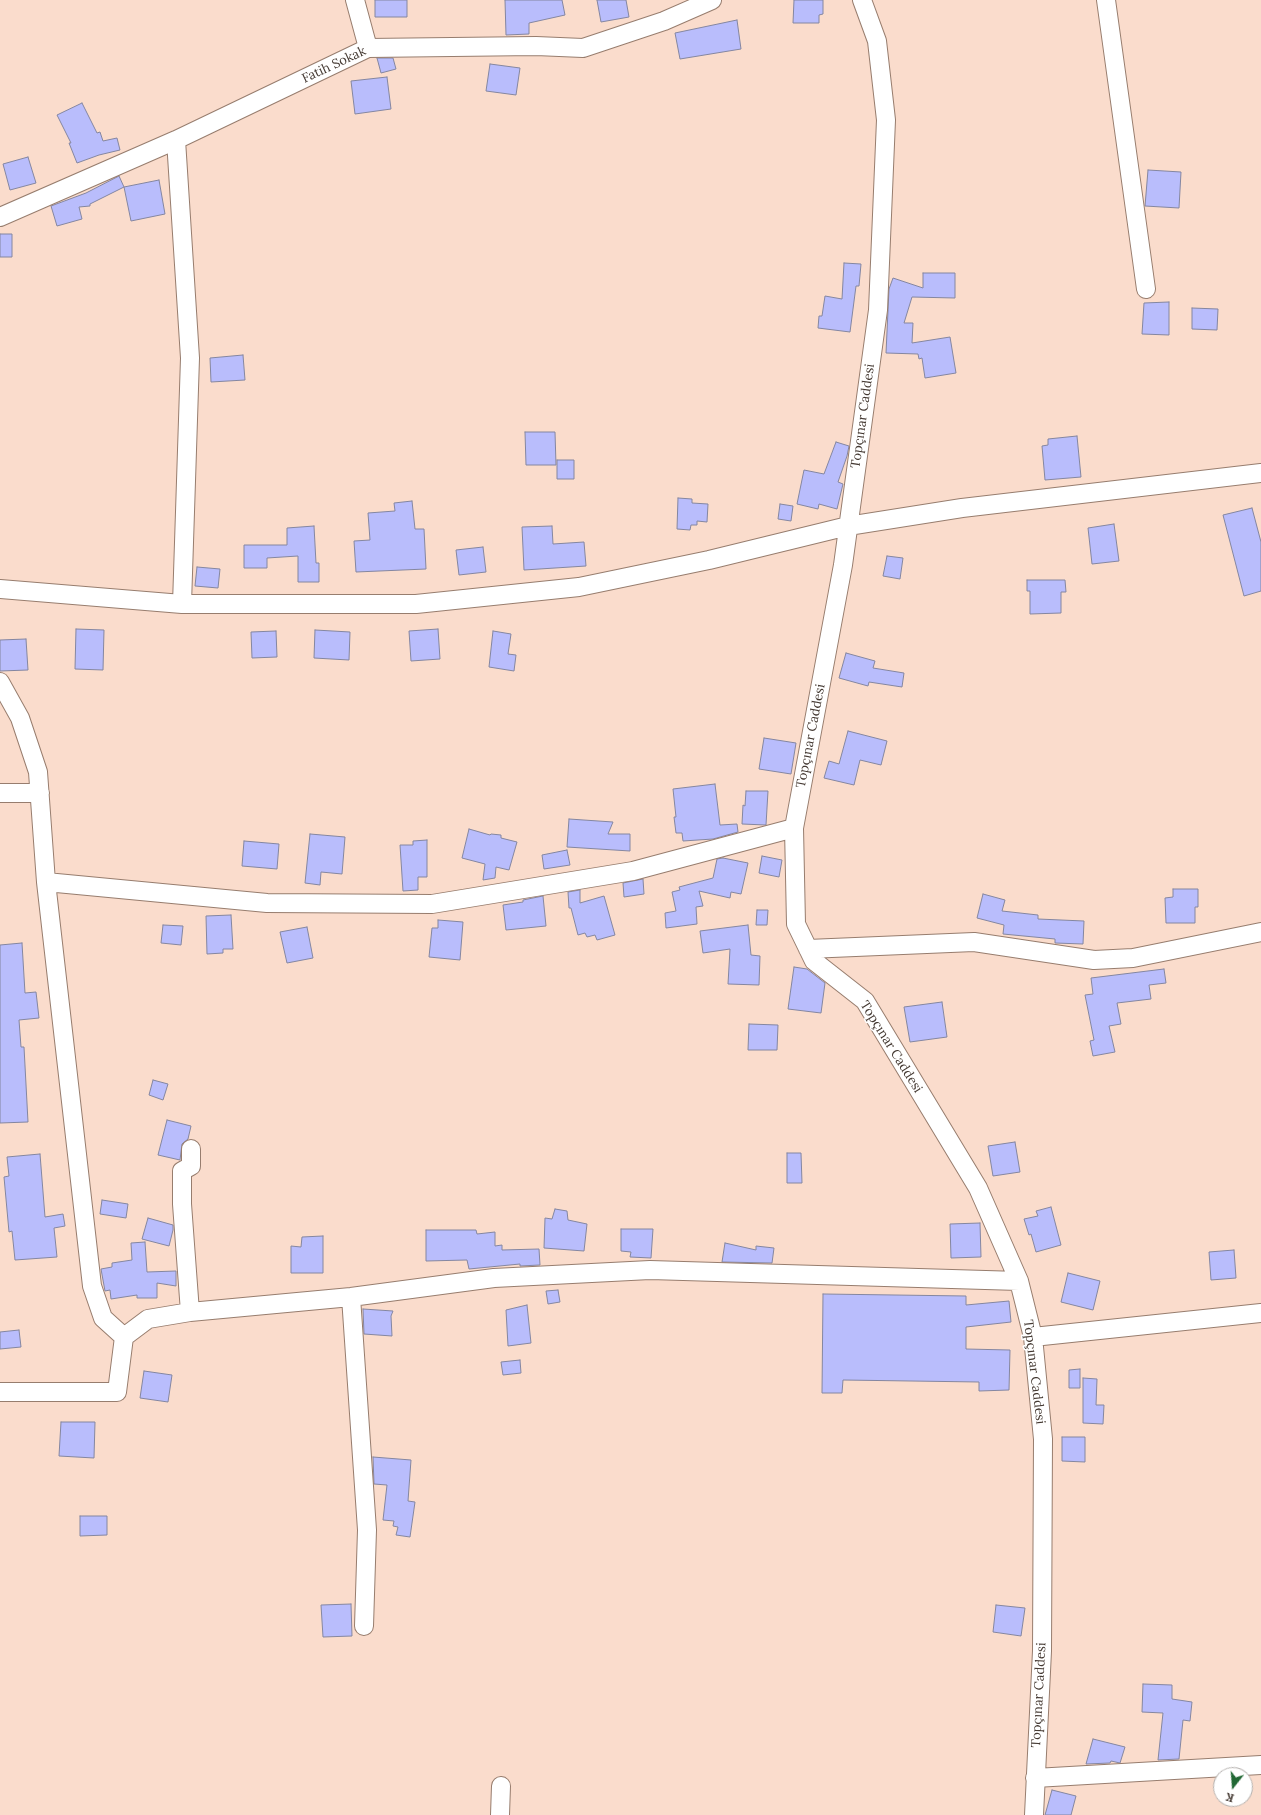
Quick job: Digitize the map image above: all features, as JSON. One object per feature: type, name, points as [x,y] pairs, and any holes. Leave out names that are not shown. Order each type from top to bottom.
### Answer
[{"type":"street","points":[[355,0],[368,48]]},
{"type":"street","name":"Fatih Sokak","points":[[0,217],[176,140],[368,48],[536,46],[583,48],[664,21],[712,0]]},
{"type":"street","name":"Topçınar Caddesi","points":[[862,0],[877,41],[886,120],[878,310],[841,573],[794,828],[796,924],[814,961],[865,1001],[978,1188],[1019,1281],[1033,1337],[1042,1439],[1042,1651],[1034,1815]]},
{"type":"street","points":[[1106,0],[1146,289]]},
{"type":"street","points":[[176,140],[190,358],[182,604]]},
{"type":"street","points":[[0,589],[182,604],[416,604],[579,587],[709,560],[848,526],[962,508],[1261,473]]},
{"type":"street","points":[[0,682],[20,718],[38,772],[46,882],[92,1286],[102,1318],[124,1336]]},
{"type":"street","points":[[0,793],[40,793]]},
{"type":"street","points":[[46,882],[267,903],[432,904],[633,871],[794,828]]},
{"type":"street","points":[[808,948],[974,942],[1094,960],[1133,958],[1261,932]]},
{"type":"street","points":[[190,1312],[182,1204],[182,1171],[191,1166],[191,1149]]},
{"type":"street","points":[[0,1392],[117,1392],[124,1336],[148,1319],[190,1312],[351,1297],[494,1278],[650,1270],[1019,1281]]},
{"type":"street","points":[[351,1297],[367,1530],[364,1626]]},
{"type":"street","points":[[1033,1337],[1261,1313]]},
{"type":"street","points":[[1035,1778],[1261,1765]]},
{"type":"street","points":[[500,1815],[501,1786]]},
{"type":"building","points":[[375,0],[407,0],[407,17],[375,17]]},
{"type":"building","points":[[505,0],[562,0],[565,15],[529,23],[529,34],[506,35]]},
{"type":"building","points":[[597,0],[626,0],[629,17],[601,22]]},
{"type":"building","points":[[794,0],[823,0],[823,14],[819,15],[819,23],[793,23]]},
{"type":"building","points":[[737,20],[741,49],[680,59],[675,33]]},
{"type":"building","points":[[377,58],[393,58],[396,69],[381,73]]},
{"type":"building","points":[[490,64],[520,68],[516,95],[486,91]]},
{"type":"building","points":[[387,77],[391,109],[355,114],[351,81]]},
{"type":"building","points":[[82,103],[97,133],[100,132],[103,141],[117,138],[120,150],[99,155],[77,163],[69,143],[71,143],[57,115]]},
{"type":"building","points":[[28,157],[36,183],[10,190],[3,164]]},
{"type":"building","points":[[1148,170],[1181,172],[1179,208],[1145,206]]},
{"type":"building","points":[[119,176],[124,187],[90,204],[90,206],[79,207],[82,219],[57,226],[51,206],[86,193]]},
{"type":"building","points":[[159,180],[165,214],[131,221],[124,187]]},
{"type":"building","points":[[0,234],[12,234],[12,257],[0,257]]},
{"type":"building","points":[[844,263],[861,264],[859,286],[856,286],[850,332],[818,328],[819,316],[822,316],[825,296],[842,299]]},
{"type":"building","points":[[923,273],[955,273],[955,298],[912,297],[904,323],[913,323],[912,343],[950,337],[956,373],[925,378],[922,358],[919,359],[918,354],[886,353],[889,289],[893,278],[923,288]]},
{"type":"building","points":[[1169,302],[1169,335],[1142,334],[1144,303]]},
{"type":"building","points":[[1192,308],[1218,309],[1217,330],[1192,329]]},
{"type":"building","points":[[243,355],[245,380],[211,382],[210,358]]},
{"type":"building","points":[[525,432],[555,432],[556,465],[526,465]]},
{"type":"building","points":[[1077,436],[1081,477],[1045,480],[1042,446],[1048,445],[1048,439]]},
{"type":"building","points":[[836,442],[849,446],[838,482],[843,484],[837,509],[819,504],[818,509],[797,504],[804,470],[824,474]]},
{"type":"building","points":[[557,460],[574,460],[574,479],[557,479]]},
{"type":"building","points":[[678,498],[692,499],[692,503],[708,504],[707,522],[697,521],[697,525],[691,525],[690,530],[677,529]]},
{"type":"building","points":[[412,501],[415,529],[424,529],[426,569],[356,572],[354,541],[370,540],[368,513],[395,511],[394,503]]},
{"type":"building","points":[[780,504],[793,506],[791,521],[778,519]]},
{"type":"building","points":[[1252,508],[1261,542],[1261,591],[1244,596],[1223,515]]},
{"type":"building","points":[[1114,524],[1119,561],[1092,564],[1088,528]]},
{"type":"building","points":[[314,526],[316,563],[319,563],[319,582],[298,582],[298,556],[267,558],[267,568],[244,568],[244,545],[287,545],[287,528]]},
{"type":"building","points":[[552,526],[553,544],[584,542],[586,566],[524,570],[522,527]]},
{"type":"building","points":[[483,547],[486,572],[459,575],[456,550]]},
{"type":"building","points":[[887,556],[903,558],[900,579],[883,576]]},
{"type":"building","points":[[197,567],[220,569],[218,588],[195,586]]},
{"type":"building","points":[[1027,580],[1065,580],[1066,592],[1061,592],[1061,613],[1030,614],[1030,591],[1027,591]]},
{"type":"building","points":[[76,629],[104,630],[103,670],[75,669]]},
{"type":"building","points":[[438,629],[440,659],[411,661],[409,631]]},
{"type":"building","points":[[315,630],[350,632],[349,660],[314,658]]},
{"type":"building","points":[[276,631],[277,657],[252,658],[251,632]]},
{"type":"building","points":[[493,631],[511,634],[508,654],[516,655],[514,671],[489,667]]},
{"type":"building","points":[[26,639],[28,670],[0,671],[0,640]]},
{"type":"building","points":[[846,653],[875,661],[873,668],[904,673],[902,687],[869,682],[868,686],[839,678]]},
{"type":"building","points":[[848,731],[887,741],[881,765],[860,760],[854,785],[824,778],[829,761],[839,764]]},
{"type":"building","points":[[764,738],[796,743],[791,774],[759,769]]},
{"type":"building","points":[[715,784],[720,825],[737,824],[738,832],[713,839],[683,841],[682,833],[676,833],[673,789]]},
{"type":"building","points":[[746,791],[768,791],[766,825],[742,824],[743,805],[745,806]]},
{"type":"building","points":[[569,819],[613,822],[608,834],[630,834],[630,851],[567,847]]},
{"type":"building","points":[[469,829],[490,835],[501,835],[501,838],[517,842],[509,870],[496,867],[495,878],[483,880],[485,864],[462,858]]},
{"type":"building","points":[[310,834],[345,837],[342,874],[321,872],[320,885],[305,883]]},
{"type":"building","points":[[427,840],[427,877],[418,877],[418,890],[403,891],[400,845],[413,845],[413,841]]},
{"type":"building","points":[[244,841],[279,844],[277,869],[242,866]]},
{"type":"building","points":[[567,850],[570,865],[544,869],[542,855]]},
{"type":"building","points":[[762,856],[782,860],[779,877],[759,873]]},
{"type":"building","points":[[723,858],[748,863],[741,894],[731,892],[730,898],[699,891],[703,906],[696,907],[697,924],[666,928],[665,913],[676,911],[672,892],[680,890],[679,887],[713,878],[717,859]]},
{"type":"building","points":[[643,879],[644,894],[624,897],[623,883]]},
{"type":"building","points":[[1173,889],[1198,889],[1198,907],[1195,907],[1195,923],[1166,923],[1165,898],[1173,897]]},
{"type":"building","points":[[580,890],[580,903],[604,896],[615,935],[597,940],[595,935],[587,937],[585,933],[578,935],[571,908],[569,908],[568,892]]},
{"type":"building","points":[[983,894],[1005,900],[1002,911],[1038,915],[1038,919],[1084,921],[1083,944],[1055,943],[1055,939],[1003,934],[1004,925],[977,918]]},
{"type":"building","points":[[543,896],[546,926],[506,930],[503,905],[523,902],[523,900]]},
{"type":"building","points":[[757,910],[768,910],[767,925],[756,925]]},
{"type":"building","points":[[231,915],[233,949],[223,949],[223,953],[207,954],[206,916]]},
{"type":"building","points":[[438,920],[463,922],[460,960],[429,957],[432,928],[438,928]]},
{"type":"building","points":[[163,925],[183,926],[181,945],[161,943]]},
{"type":"building","points":[[748,925],[751,955],[760,956],[759,985],[728,984],[730,949],[703,953],[700,931]]},
{"type":"building","points":[[307,927],[313,958],[287,963],[280,932]]},
{"type":"building","points":[[22,943],[25,993],[36,992],[39,1018],[19,1020],[21,1047],[24,1047],[28,1122],[0,1123],[0,945]]},
{"type":"building","points":[[794,967],[807,969],[825,983],[821,1013],[788,1009]]},
{"type":"building","points":[[1164,969],[1166,983],[1149,985],[1151,999],[1117,1003],[1121,1024],[1109,1026],[1115,1052],[1093,1056],[1090,1041],[1094,1040],[1085,995],[1093,994],[1091,978]]},
{"type":"building","points":[[942,1002],[947,1037],[910,1042],[904,1007]]},
{"type":"building","points":[[749,1024],[778,1025],[777,1050],[748,1050]]},
{"type":"building","points":[[153,1080],[168,1084],[163,1100],[149,1095]]},
{"type":"building","points":[[167,1120],[191,1126],[188,1139],[182,1144],[180,1160],[158,1155]]},
{"type":"building","points":[[1015,1142],[1020,1172],[993,1176],[988,1146]]},
{"type":"building","points":[[787,1153],[801,1153],[802,1183],[787,1183]]},
{"type":"building","points":[[40,1154],[45,1217],[63,1214],[65,1226],[54,1228],[57,1257],[15,1260],[12,1231],[9,1232],[4,1177],[9,1176],[7,1157]]},
{"type":"building","points":[[102,1200],[128,1204],[126,1218],[100,1214]]},
{"type":"building","points":[[1051,1207],[1061,1245],[1036,1252],[1031,1234],[1029,1235],[1024,1219],[1038,1216],[1036,1211]]},
{"type":"building","points":[[555,1209],[567,1211],[568,1220],[587,1224],[584,1251],[544,1248],[545,1218],[552,1219]]},
{"type":"building","points":[[148,1218],[173,1225],[169,1246],[142,1239]]},
{"type":"building","points":[[980,1223],[981,1257],[951,1258],[950,1224]]},
{"type":"building","points":[[621,1229],[653,1229],[651,1258],[630,1257],[631,1252],[621,1251]]},
{"type":"building","points":[[426,1230],[476,1230],[477,1234],[495,1232],[495,1246],[502,1245],[502,1250],[539,1249],[540,1265],[520,1266],[520,1264],[469,1269],[467,1260],[426,1261]]},
{"type":"building","points":[[323,1236],[323,1273],[291,1273],[291,1246],[301,1247],[302,1237]]},
{"type":"building","points":[[145,1242],[147,1272],[176,1271],[176,1286],[157,1283],[157,1298],[137,1298],[137,1295],[111,1299],[110,1290],[105,1291],[101,1269],[112,1267],[112,1263],[132,1260],[131,1243]]},
{"type":"building","points":[[725,1243],[756,1250],[756,1246],[774,1248],[772,1263],[722,1262]]},
{"type":"building","points":[[1234,1250],[1236,1278],[1211,1280],[1209,1252]]},
{"type":"building","points":[[1068,1273],[1100,1281],[1093,1310],[1061,1302]]},
{"type":"building","points":[[558,1290],[560,1302],[548,1304],[546,1291]]},
{"type":"building","points":[[823,1294],[966,1296],[966,1305],[1009,1301],[1011,1322],[966,1327],[966,1349],[1010,1350],[1009,1390],[979,1391],[979,1382],[843,1380],[842,1393],[822,1393]]},
{"type":"building","points":[[527,1305],[531,1343],[508,1346],[506,1310]]},
{"type":"building","points":[[363,1309],[393,1311],[391,1316],[392,1336],[364,1334]]},
{"type":"building","points":[[19,1330],[21,1347],[0,1349],[0,1332]]},
{"type":"building","points":[[520,1360],[521,1373],[503,1375],[501,1362]]},
{"type":"building","points":[[1080,1369],[1080,1388],[1069,1388],[1069,1370]]},
{"type":"building","points":[[144,1371],[172,1375],[168,1402],[140,1398]]},
{"type":"building","points":[[1083,1378],[1097,1379],[1096,1405],[1104,1405],[1103,1424],[1083,1423]]},
{"type":"building","points":[[61,1422],[95,1422],[94,1458],[59,1456]]},
{"type":"building","points":[[1062,1437],[1085,1437],[1085,1462],[1062,1461]]},
{"type":"building","points":[[373,1457],[411,1460],[408,1501],[415,1502],[410,1537],[396,1535],[398,1527],[393,1526],[394,1521],[383,1520],[387,1485],[374,1484]]},
{"type":"building","points":[[80,1516],[107,1516],[107,1535],[80,1536]]},
{"type":"building","points":[[351,1604],[352,1636],[323,1637],[321,1605]]},
{"type":"building","points":[[996,1605],[1025,1608],[1021,1636],[993,1632]]},
{"type":"building","points":[[1143,1684],[1172,1685],[1172,1699],[1192,1702],[1190,1721],[1183,1720],[1179,1759],[1158,1760],[1163,1713],[1142,1712]]},
{"type":"building","points":[[1093,1739],[1125,1747],[1120,1763],[1111,1761],[1110,1763],[1086,1764]]},
{"type":"building","points":[[1052,1790],[1076,1796],[1071,1815],[1045,1815]]}]
